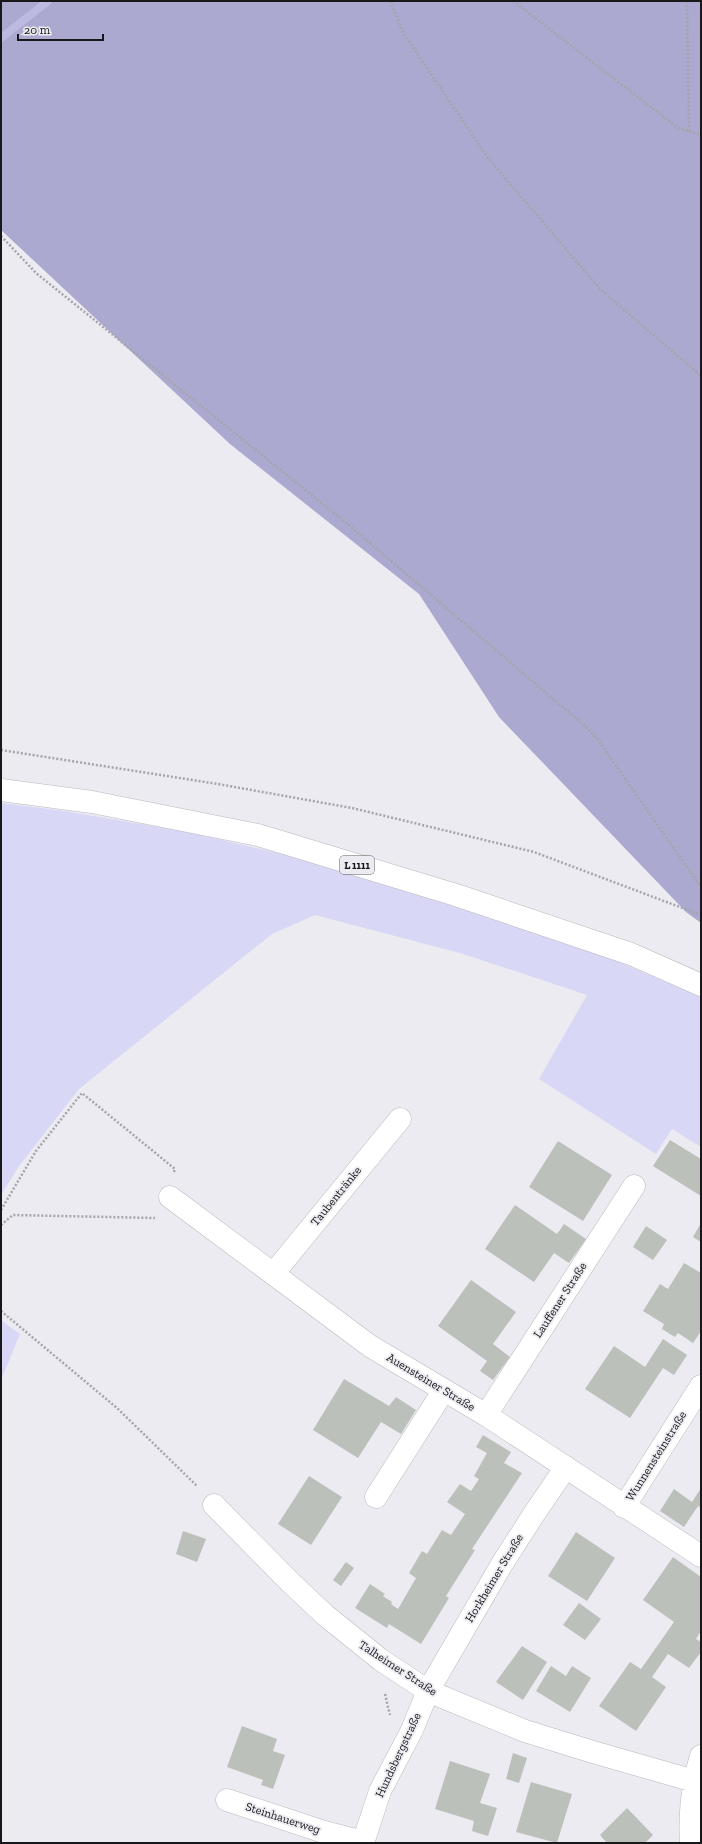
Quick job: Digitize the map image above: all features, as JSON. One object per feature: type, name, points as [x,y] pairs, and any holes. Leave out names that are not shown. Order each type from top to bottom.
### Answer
[{"type":"street","name":"L 1111","points":[[1,790],[92,802],[258,835],[456,895],[616,949],[701,985]]},
{"type":"street","name":"Taubentränke","points":[[273,1274],[400,1119]]},
{"type":"street","name":"Lauffener Straße","points":[[486,1415],[634,1186]]},
{"type":"street","name":"Auensteiner Straße","points":[[170,1197],[370,1346],[486,1415],[624,1507],[701,1556]]},
{"type":"street","name":"Wunnensteinstraße","points":[[624,1507],[701,1386]]},
{"type":"street","points":[[376,1497],[444,1390]]},
{"type":"street","name":"Horkheimer Straße","points":[[428,1691],[502,1564],[566,1467]]},
{"type":"street","name":"Talheimer Straße","points":[[214,1505],[293,1585],[325,1615],[381,1660],[428,1691],[525,1731],[697,1782]]},
{"type":"street","name":"Hundsbergstraße","points":[[363,1842],[380,1791],[412,1730],[428,1691]]},
{"type":"street","points":[[691,1843],[690,1821],[701,1756]]},
{"type":"street","name":"Steinhauerweg","points":[[227,1800],[324,1832],[363,1842]]},
{"type":"path","points":[[390,1],[404,34],[488,158],[601,290],[701,376]]},
{"type":"path","points":[[514,1],[678,128],[701,135]]},
{"type":"path","points":[[687,1],[690,131]]},
{"type":"path","points":[[1,236],[36,273],[344,521],[584,726],[598,740],[701,887]]},
{"type":"path","points":[[1,750],[210,783],[352,808],[534,852],[701,915]]},
{"type":"path","points":[[1,1210],[36,1150],[82,1093],[175,1169],[170,1197]]},
{"type":"path","points":[[1,1226],[12,1216],[160,1218]]},
{"type":"path","points":[[1,1311],[117,1408],[188,1476],[214,1505]]},
{"type":"shaded area","points":[[1,1],[701,1],[701,923],[686,912],[499,717],[419,594],[230,444],[1,230]]},
{"type":"shaded area","points":[[1,803],[64,811],[182,831],[334,866],[586,948],[701,997],[701,1147],[672,1129],[656,1154],[539,1079],[587,995],[460,953],[315,915],[272,934],[79,1089],[19,1166],[1,1195]]},
{"type":"shaded area","points":[[1,1320],[20,1334],[1,1380]]},
{"type":"building","points":[[670,1140],[701,1159],[701,1196],[653,1166]]},
{"type":"building","points":[[558,1141],[612,1175],[583,1221],[529,1187]]},
{"type":"building","points":[[515,1205],[557,1234],[564,1224],[586,1239],[569,1263],[554,1253],[534,1282],[485,1249]]},
{"type":"building","points":[[701,1223],[701,1242],[693,1237]]},
{"type":"building","points":[[646,1226],[667,1240],[653,1260],[633,1247]]},
{"type":"building","points":[[684,1263],[701,1273],[701,1331],[693,1343],[678,1333],[675,1337],[662,1329],[664,1324],[643,1311],[660,1284],[668,1289]]},
{"type":"building","points":[[471,1280],[516,1312],[493,1344],[510,1357],[493,1380],[480,1371],[487,1361],[438,1326]]},
{"type":"building","points":[[663,1339],[687,1355],[674,1375],[663,1368],[630,1418],[585,1389],[614,1346],[645,1367]]},
{"type":"building","points":[[344,1379],[389,1406],[396,1397],[416,1410],[401,1434],[381,1422],[358,1458],[313,1430]]},
{"type":"building","points":[[483,1435],[511,1452],[504,1463],[522,1473],[472,1549],[475,1550],[446,1596],[449,1598],[421,1644],[389,1624],[387,1628],[355,1608],[370,1584],[385,1594],[383,1596],[392,1602],[391,1604],[398,1609],[416,1578],[409,1573],[422,1551],[427,1554],[442,1530],[451,1535],[465,1514],[447,1502],[460,1484],[471,1491],[479,1479],[474,1476],[487,1453],[476,1447]]},
{"type":"building","points":[[309,1476],[342,1497],[311,1545],[278,1524]]},
{"type":"building","points":[[701,1488],[701,1508],[698,1506],[684,1527],[660,1511],[674,1489],[692,1502]]},
{"type":"building","points":[[183,1531],[206,1539],[197,1562],[176,1554]]},
{"type":"building","points":[[576,1532],[615,1558],[587,1601],[548,1576]]},
{"type":"building","points":[[673,1557],[701,1577],[701,1631],[696,1639],[701,1642],[701,1652],[689,1668],[668,1654],[652,1677],[666,1687],[636,1731],[599,1706],[630,1662],[641,1669],[674,1622],[643,1600]]},
{"type":"building","points":[[346,1562],[354,1568],[341,1586],[333,1580]]},
{"type":"building","points":[[579,1603],[601,1619],[585,1640],[563,1625]]},
{"type":"building","points":[[522,1646],[547,1662],[523,1700],[496,1682]]},
{"type":"building","points":[[551,1666],[566,1676],[572,1666],[591,1678],[570,1712],[536,1691]]},
{"type":"building","points":[[242,1726],[277,1739],[273,1751],[285,1755],[273,1789],[261,1785],[263,1780],[227,1767]]},
{"type":"building","points":[[513,1753],[527,1758],[519,1783],[506,1779]]},
{"type":"building","points":[[450,1761],[490,1774],[480,1803],[497,1808],[488,1836],[472,1831],[474,1821],[435,1809]]},
{"type":"building","points":[[531,1782],[572,1794],[557,1843],[516,1832]]},
{"type":"building","points":[[627,1808],[653,1835],[645,1843],[607,1843],[600,1835]]},
{"type":"waterway","points":[[1,38],[48,1]]}]
